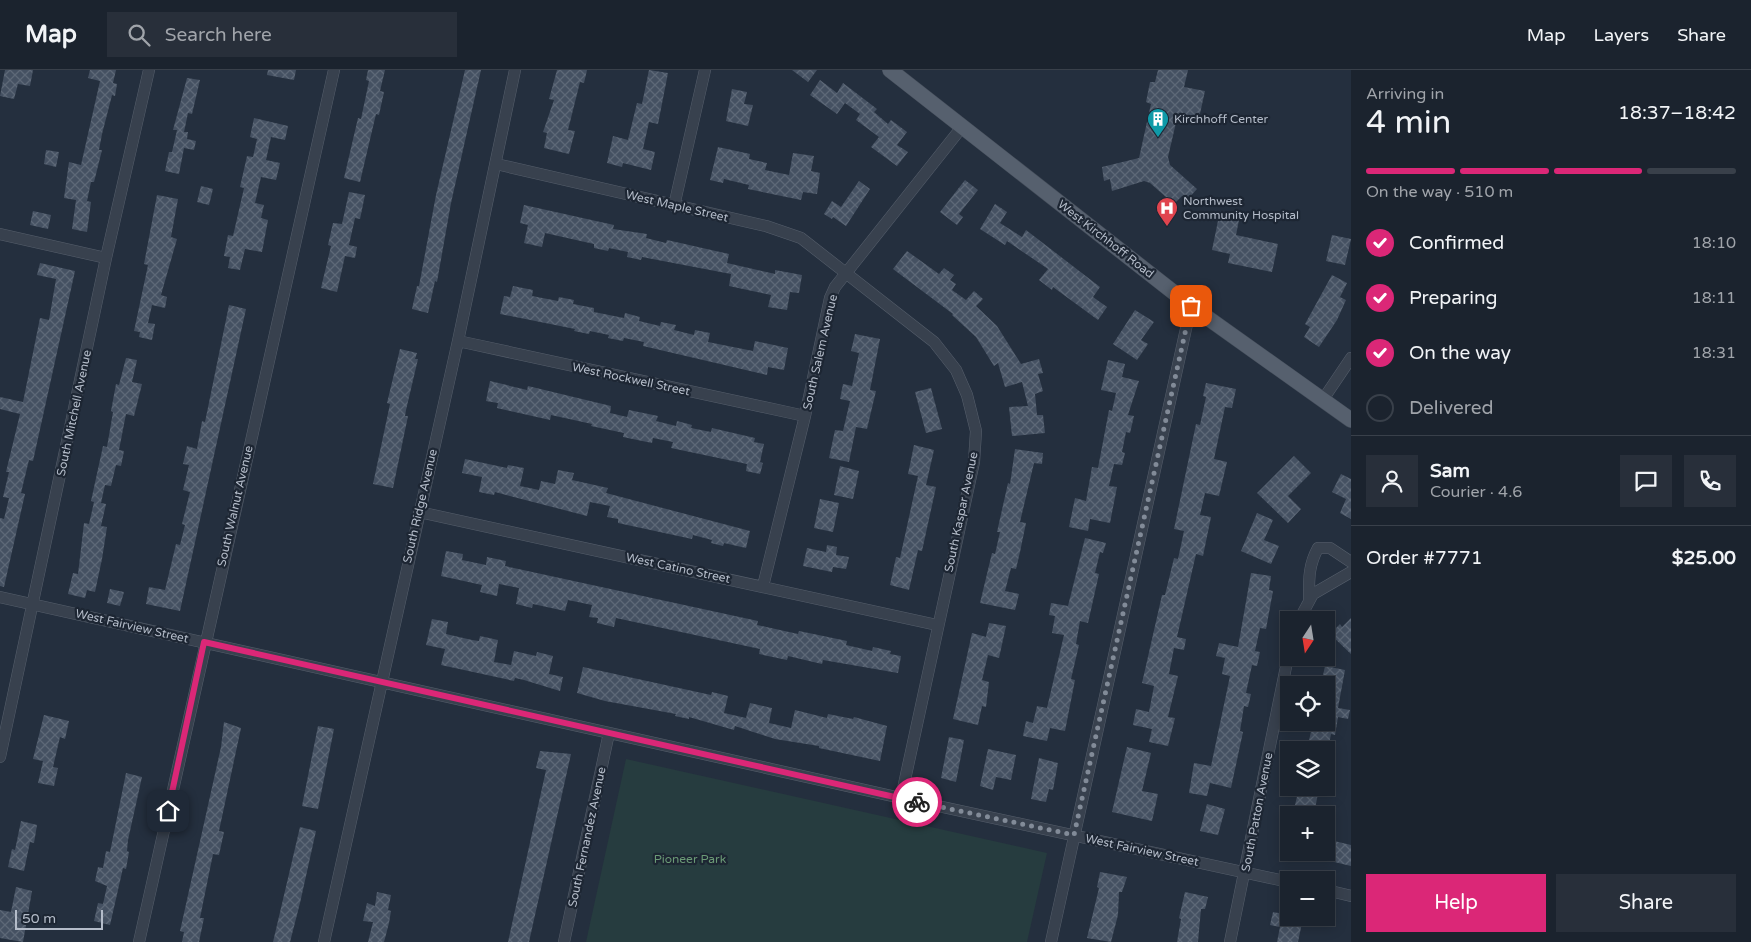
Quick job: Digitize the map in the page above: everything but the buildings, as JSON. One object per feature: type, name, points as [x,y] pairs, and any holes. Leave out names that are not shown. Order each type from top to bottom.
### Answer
[{"type":"main road","name":"West Kirchhoff Road","points":[[890,70],[1191,306],[1351,420]]},
{"type":"street","name":"South Mitchell Avenue","points":[[0,756],[106,258],[150,70]]},
{"type":"street","name":"South Walnut Avenue","points":[[139,942],[204,642],[334,70]]},
{"type":"street","name":"South Ridge Avenue","points":[[324,942],[458,341],[516,70]]},
{"type":"street","points":[[674,206],[704,70]]},
{"type":"street","name":"South Salem Avenue","points":[[763,586],[805,416],[830,298],[835,287],[962,127]]},
{"type":"street","name":"West Maple Street","points":[[496,164],[791,233],[801,238],[847,273]]},
{"type":"street","points":[[0,234],[106,258]]},
{"type":"street","name":"South Kaspar Avenue","points":[[847,273],[934,342],[956,370],[966,394],[976,431],[974,462],[937,625],[901,798]]},
{"type":"street","points":[[1051,942],[1191,306]]},
{"type":"street","name":"West Rockwell Street","points":[[458,341],[805,416]]},
{"type":"street","points":[[1322,401],[1351,358]]},
{"type":"street","name":"West Catino Street","points":[[419,512],[937,625]]},
{"type":"street","points":[[1310,600],[1308,573],[1312,558],[1318,548],[1330,548],[1351,562]]},
{"type":"street","points":[[1304,611],[1313,594],[1351,572]]},
{"type":"street","name":"West Fairview Street","points":[[0,597],[901,798],[1280,880]]},
{"type":"street","name":"South Patton Avenue","points":[[1230,942],[1286,666]]},
{"type":"street","name":"South Fernandez Avenue","points":[[564,942],[610,733]]},
{"type":"street","points":[[1335,892],[1351,896]]},
{"type":"green space","name":"Pioneer Park","points":[[626,759],[1047,853],[1027,942],[586,942]]},
{"type":"way so far","points":[[917,802],[1074,835],[1191,306]]},
{"type":"place","name":"Kirchhoff Center","points":[[1158,138]]},
{"type":"place","name":"Northwest Community Hospital","points":[[1167,227]]},
{"type":"route","points":[[168,811],[204,642],[917,802]]}]
